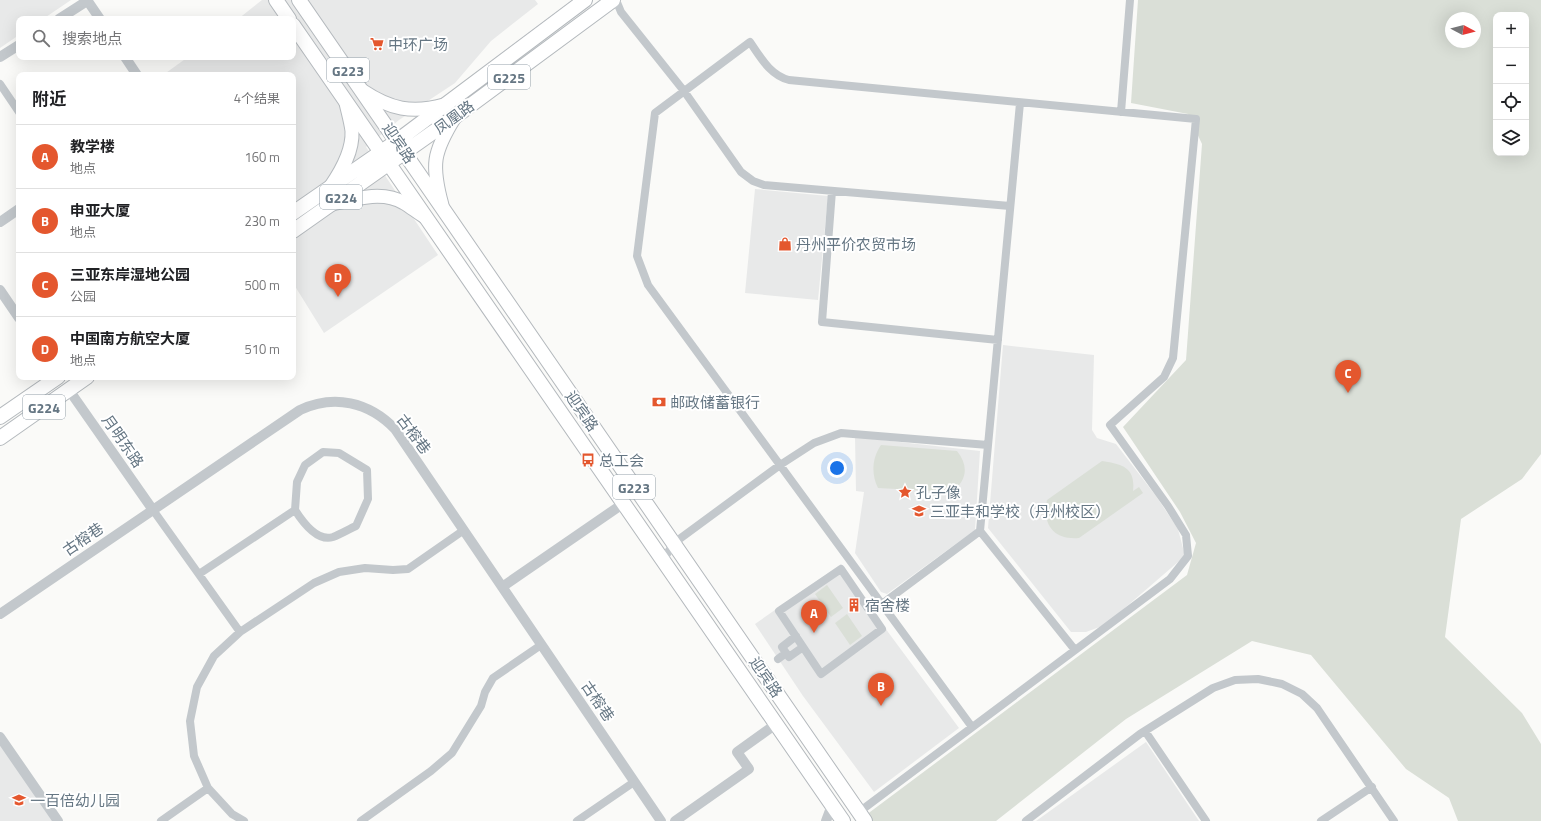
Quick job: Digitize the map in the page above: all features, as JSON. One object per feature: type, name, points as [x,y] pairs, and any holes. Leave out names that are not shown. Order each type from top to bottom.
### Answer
[{"type":"highway","points":[[276,0],[287,16]]},
{"type":"highway","name":"迎宾路","points":[[299,0],[654,515],[689,563],[862,816]]},
{"type":"highway","name":"凤凰路","points":[[401,146],[446,104],[585,0]]},
{"type":"highway","name":"凤凰路","points":[[296,211],[329,188],[456,116],[613,0]]},
{"type":"highway","name":"迎宾路","points":[[296,29],[639,523],[843,821]]},
{"type":"highway","name":"凤凰路","points":[[296,229],[329,205],[385,157]]},
{"type":"highway","name":"G224","points":[[0,417],[54,380]]},
{"type":"highway","name":"G224","points":[[0,438],[83,380]]},
{"type":"highway","points":[[639,523],[650,523],[654,515]]},
{"type":"highway","points":[[639,523],[655,534],[674,543]]},
{"type":"highway","points":[[673,574],[689,563]]},
{"type":"main road","points":[[363,91],[381,103],[407,110],[428,110],[446,104]]},
{"type":"main road","points":[[329,188],[342,170],[349,151],[352,132],[346,101]]},
{"type":"main road","points":[[443,209],[436,180],[435,160],[443,136],[456,116]]},
{"type":"main road","points":[[329,205],[360,197],[383,197],[403,202],[427,219]]},
{"type":"street","points":[[63,16],[87,0],[98,16]]},
{"type":"street","points":[[616,0],[621,12],[684,91],[742,172],[753,181],[764,185],[1010,206]]},
{"type":"street","points":[[1121,112],[1130,0]]},
{"type":"street","points":[[862,816],[972,727],[1170,579],[1188,556],[1186,535],[1168,506],[1110,425],[1164,377],[1173,358],[1196,119],[789,80],[780,77],[771,70],[750,42],[659,109],[653,118],[637,256],[648,285],[972,727]]},
{"type":"street","points":[[0,57],[16,47]]},
{"type":"street","points":[[127,60],[135,72]]},
{"type":"street","points":[[0,84],[16,108]]},
{"type":"street","points":[[1020,103],[980,531],[1075,650]]},
{"type":"street","points":[[832,191],[822,322],[998,340]]},
{"type":"street","points":[[0,222],[16,211]]},
{"type":"street","points":[[0,290],[16,314]]},
{"type":"street","name":"月明东路","points":[[69,390],[153,510]]},
{"type":"street","name":"古榕巷","points":[[0,614],[300,410],[315,404],[340,401],[366,408],[389,423],[403,440],[661,821]]},
{"type":"street","points":[[664,560],[674,543],[780,465],[814,443],[841,432],[988,445]]},
{"type":"street","points":[[199,574],[294,510],[297,482],[305,465],[323,452],[339,453],[367,470],[368,499],[356,526],[332,537],[321,536],[305,525],[294,510]]},
{"type":"street","points":[[502,587],[624,503]]},
{"type":"street","points":[[153,510],[240,632]]},
{"type":"street","points":[[244,821],[232,814],[208,788],[194,756],[190,721],[197,687],[214,656],[240,632],[314,583],[339,572],[365,568],[393,570],[408,569],[464,530]]},
{"type":"street","points":[[882,604],[980,531]]},
{"type":"street","points":[[842,568],[882,629],[821,674],[796,636],[779,611],[842,568]]},
{"type":"street","points":[[796,636],[782,647],[789,657],[803,647]]},
{"type":"street","points":[[363,821],[431,771],[452,752],[481,706],[485,692],[493,678],[541,644]]},
{"type":"street","points":[[778,659],[786,653]]},
{"type":"street","points":[[1026,821],[1145,731],[1213,688],[1235,680],[1258,679],[1282,684],[1302,694],[1317,708],[1394,821]]},
{"type":"street","points":[[675,821],[749,769],[737,752],[776,724]]},
{"type":"street","points":[[1145,731],[1206,821]]},
{"type":"street","points":[[0,737],[58,821]]},
{"type":"street","points":[[577,821],[634,782]]},
{"type":"street","points":[[1321,821],[1372,787]]},
{"type":"street","points":[[161,821],[208,788]]},
{"type":"street","points":[[826,821],[832,805]]},
{"type":"shaded area","points":[[0,0],[71,0],[47,16],[16,16],[16,37],[0,48]]},
{"type":"shaded area","points":[[262,0],[535,0],[538,4],[491,41],[455,83],[399,120],[366,147],[438,255],[324,333],[296,288],[296,72],[167,72],[184,60],[296,60],[296,16],[242,16]]},
{"type":"shaded area","points":[[1138,0],[1541,0],[1541,454],[1522,479],[1461,519],[1445,637],[1522,713],[1541,744],[1541,821],[1458,821],[1449,798],[1406,769],[1311,655],[1252,641],[1126,719],[996,821],[858,821],[1187,575],[1196,543],[1180,512],[1123,427],[1186,360],[1202,144],[1188,114],[1131,103]]},
{"type":"shaded area","points":[[755,189],[828,196],[818,300],[745,293]]},
{"type":"shaded area","points":[[1003,345],[1094,355],[1092,430],[1097,438],[1116,444],[1156,496],[1178,529],[1185,556],[1105,625],[1086,632],[1071,632],[988,528]]},
{"type":"shaded area","name":"三亚丰和学校（丹州校区）","points":[[855,437],[980,451],[975,530],[887,594],[881,592],[855,553],[864,492],[856,491]]},
{"type":"shaded area","points":[[881,445],[957,451],[965,467],[965,473],[961,483],[952,492],[878,488],[874,477],[874,461]]},
{"type":"shaded area","points":[[1102,461],[1121,465],[1129,471],[1132,476],[1133,491],[1139,487],[1143,493],[1079,538],[1070,538],[1056,533],[1051,529],[1046,516],[1047,500]]},
{"type":"shaded area","points":[[841,564],[888,632],[959,728],[874,792],[803,696],[755,624]]},
{"type":"shaded area","points":[[827,585],[843,608],[831,617],[815,594]]},
{"type":"shaded area","points":[[847,614],[862,636],[850,645],[835,623]]},
{"type":"shaded area","name":"一百倍幼儿园","points":[[0,741],[53,821],[0,821]]},
{"type":"shaded area","points":[[1146,742],[1199,821],[1036,821]]},
{"type":"place","name":"中环广场","points":[[377,44]]},
{"type":"place","name":"丹州平价农贸市场","points":[[785,244]]},
{"type":"place","name":"中国南方航空大厦","points":[[338,297]]},
{"type":"place","name":"三亚东岸湿地公园","points":[[1348,393]]},
{"type":"place","name":"邮政储蓄银行","points":[[659,402]]},
{"type":"place","name":"总工会","points":[[588,460]]},
{"type":"place","name":"孔子像","points":[[905,492]]},
{"type":"place","name":"三亚丰和学校（丹州校区）","points":[[919,511]]},
{"type":"place","name":"宿舍楼","points":[[854,605]]},
{"type":"place","name":"教学楼","points":[[814,633]]},
{"type":"place","name":"申亚大厦","points":[[881,706]]},
{"type":"place","name":"一百倍幼儿园","points":[[19,800]]}]
